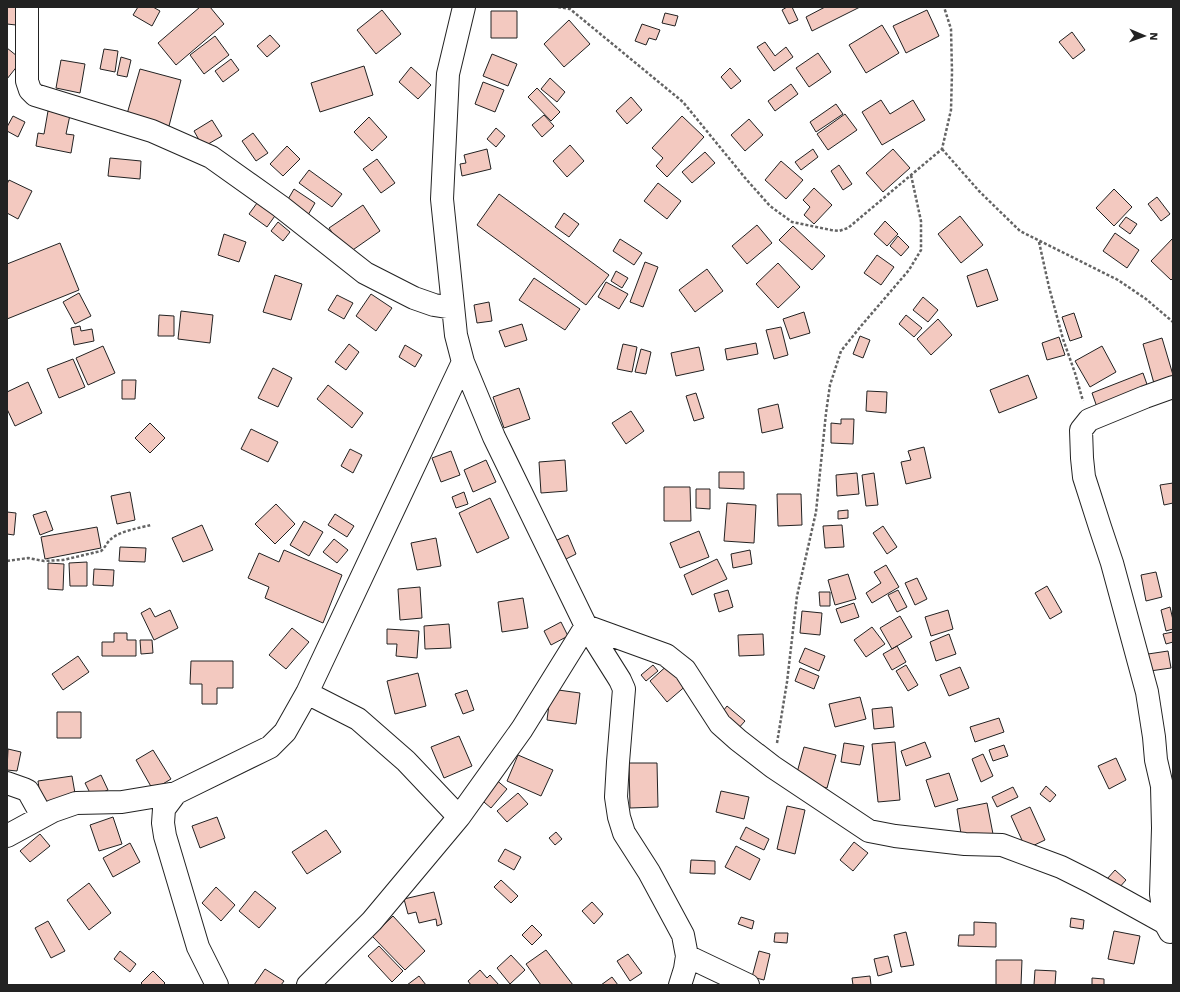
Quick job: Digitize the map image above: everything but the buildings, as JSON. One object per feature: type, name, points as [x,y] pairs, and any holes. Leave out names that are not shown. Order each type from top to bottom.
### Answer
[{"type":"street","points":[[27,7],[27,81],[30,90],[35,96],[152,131],[211,157],[280,206],[364,273],[414,298],[434,305],[453,308]]},
{"type":"street","points":[[464,7],[448,74],[442,199],[456,335],[463,362],[494,437],[586,626],[620,680],[624,689],[616,797],[619,816],[624,833],[649,872],[683,935],[687,956],[680,985]]},
{"type":"street","points":[[7,836],[42,816],[76,803],[122,802],[176,793],[270,747],[285,732],[307,693],[463,362]]},
{"type":"street","points":[[1169,930],[1161,894],[1163,828],[1162,786],[1156,760],[1147,692],[1112,563],[1084,476],[1081,430],[1089,420],[1144,397],[1173,387]]},
{"type":"street","points":[[586,626],[666,655],[685,670],[720,724],[738,740],[773,767],[869,831],[895,836],[965,844],[1002,845],[1061,867],[1091,882],[1169,930]]},
{"type":"street","points":[[308,985],[372,921],[459,817],[522,729],[586,626]]},
{"type":"street","points":[[307,693],[358,719],[406,761],[459,817]]},
{"type":"street","points":[[7,783],[28,791],[42,816]]},
{"type":"street","points":[[176,793],[164,809],[163,823],[165,836],[198,947],[217,985]]},
{"type":"street","points":[[687,956],[748,985]]},
{"type":"path","points":[[558,7],[570,9],[683,102],[770,206],[792,222],[831,230],[848,228],[942,149],[951,110],[952,80],[951,30],[944,7]]},
{"type":"path","points":[[942,149],[979,191],[1020,231],[1118,280],[1146,299],[1173,322]]},
{"type":"path","points":[[773,767],[787,682],[797,596],[816,512],[830,385],[841,351],[909,270],[921,250],[921,221],[911,175]]},
{"type":"path","points":[[1039,241],[1063,339],[1089,420]]},
{"type":"path","points":[[7,561],[28,558],[44,561],[63,560],[101,551],[109,540],[116,534],[151,524]]}]
